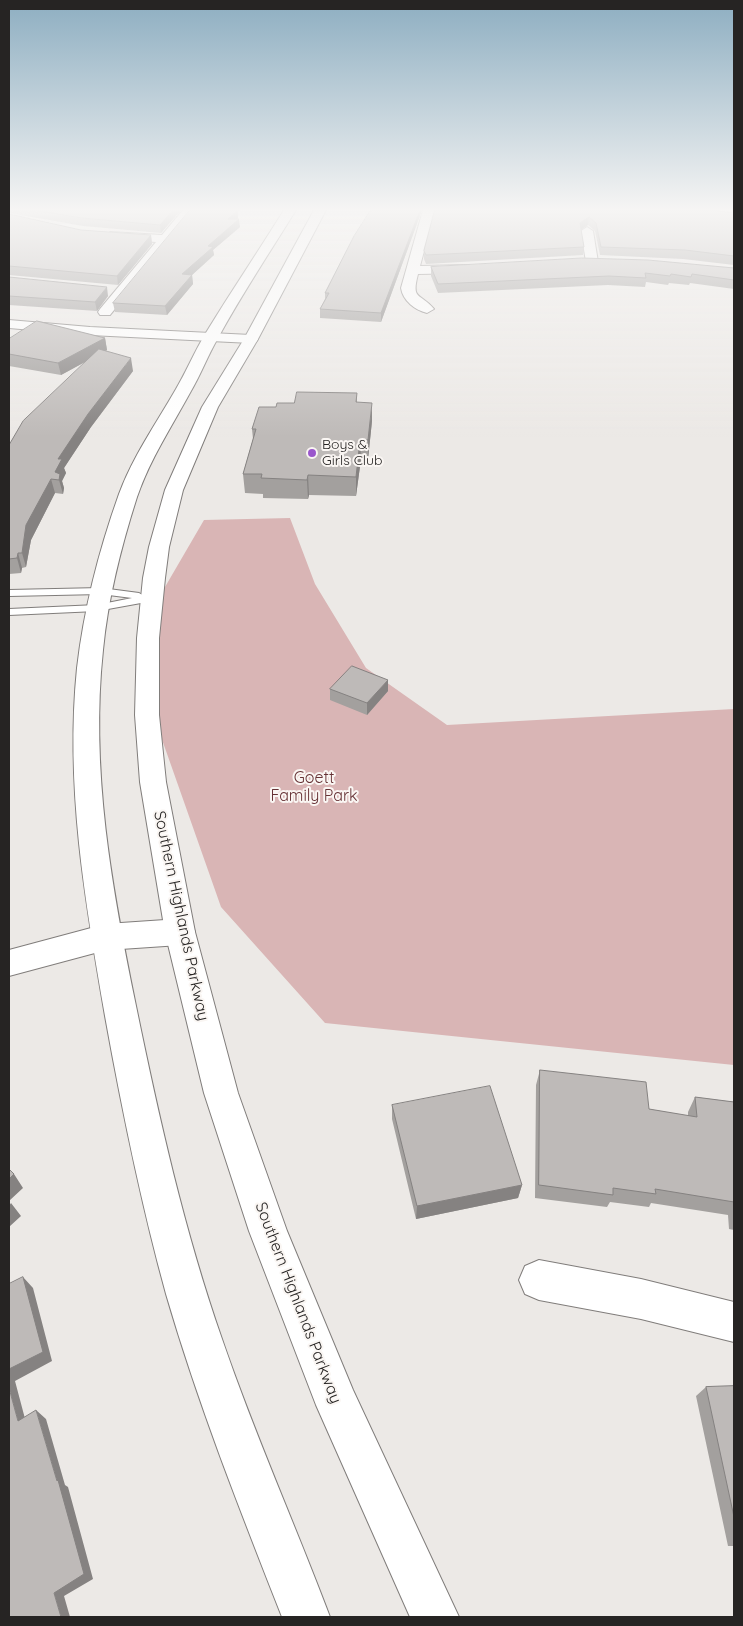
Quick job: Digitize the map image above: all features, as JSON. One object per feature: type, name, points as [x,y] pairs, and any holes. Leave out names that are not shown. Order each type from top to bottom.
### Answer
[{"type":"main road","points":[[105,312],[126,286]]},
{"type":"main road","points":[[243,286],[211,337],[184,389],[143,460],[129,491],[99,599],[89,669],[86,726],[86,785],[106,937],[128,1052],[154,1169],[187,1295],[236,1442],[306,1617]]},
{"type":"main road","name":"Southern Highlands Parkway","points":[[279,286],[251,339],[210,407],[174,490],[159,547],[152,598],[147,664],[147,715],[153,782],[180,932],[221,1093],[268,1231],[338,1405],[435,1617]]},
{"type":"main road","points":[[409,286],[409,296],[427,309]]},
{"type":"main road","points":[[105,290],[123,290]]},
{"type":"main road","points":[[9,324],[90,331],[251,339]]},
{"type":"main road","points":[[9,963],[106,937],[180,932]]},
{"type":"main road","points":[[539,1280],[641,1299],[734,1322]]},
{"type":"lane","points":[[9,593],[99,599],[152,598]]},
{"type":"lane","points":[[9,612],[99,599],[152,598]]},
{"type":"green space","name":"Goett Family Park","points":[[290,518],[315,584],[366,668],[447,725],[734,709],[734,1065],[325,1023],[221,907],[153,714],[158,599],[204,520]]},
{"type":"building","points":[[9,286],[107,287],[95,302],[9,296]]},
{"type":"building","points":[[127,286],[183,286],[165,306],[113,303]]},
{"type":"building","points":[[329,286],[391,286],[381,313],[320,309],[329,293],[325,293]]},
{"type":"building","points":[[37,321],[105,338],[58,363],[9,354],[9,339]]},
{"type":"building","points":[[99,349],[131,358],[88,414],[58,459],[62,459],[55,472],[60,474],[59,480],[51,479],[26,525],[22,553],[18,553],[17,558],[9,559],[9,445],[23,421]]},
{"type":"building","name":"Boys & Girls Club","points":[[297,392],[357,393],[356,402],[372,403],[368,440],[360,440],[356,477],[308,475],[307,480],[261,478],[262,474],[243,474],[256,429],[252,429],[259,407],[276,407],[277,403],[294,403]]},
{"type":"building","points":[[352,666],[388,680],[367,703],[330,689]]},
{"type":"building","points":[[540,1070],[646,1082],[649,1109],[697,1117],[695,1097],[734,1102],[734,1202],[655,1189],[656,1194],[613,1188],[613,1195],[539,1185]]},
{"type":"building","points":[[490,1086],[522,1185],[417,1206],[392,1105]]},
{"type":"building","points":[[9,1169],[14,1174],[9,1179]]},
{"type":"building","points":[[23,1277],[43,1352],[9,1369],[9,1284]]},
{"type":"building","points":[[734,1386],[734,1517],[706,1387]]},
{"type":"building","points":[[9,1388],[18,1421],[36,1410],[84,1574],[54,1593],[61,1617],[9,1617]]},
{"type":"place","name":"Boys & Girls Club","points":[[312,453]]}]
